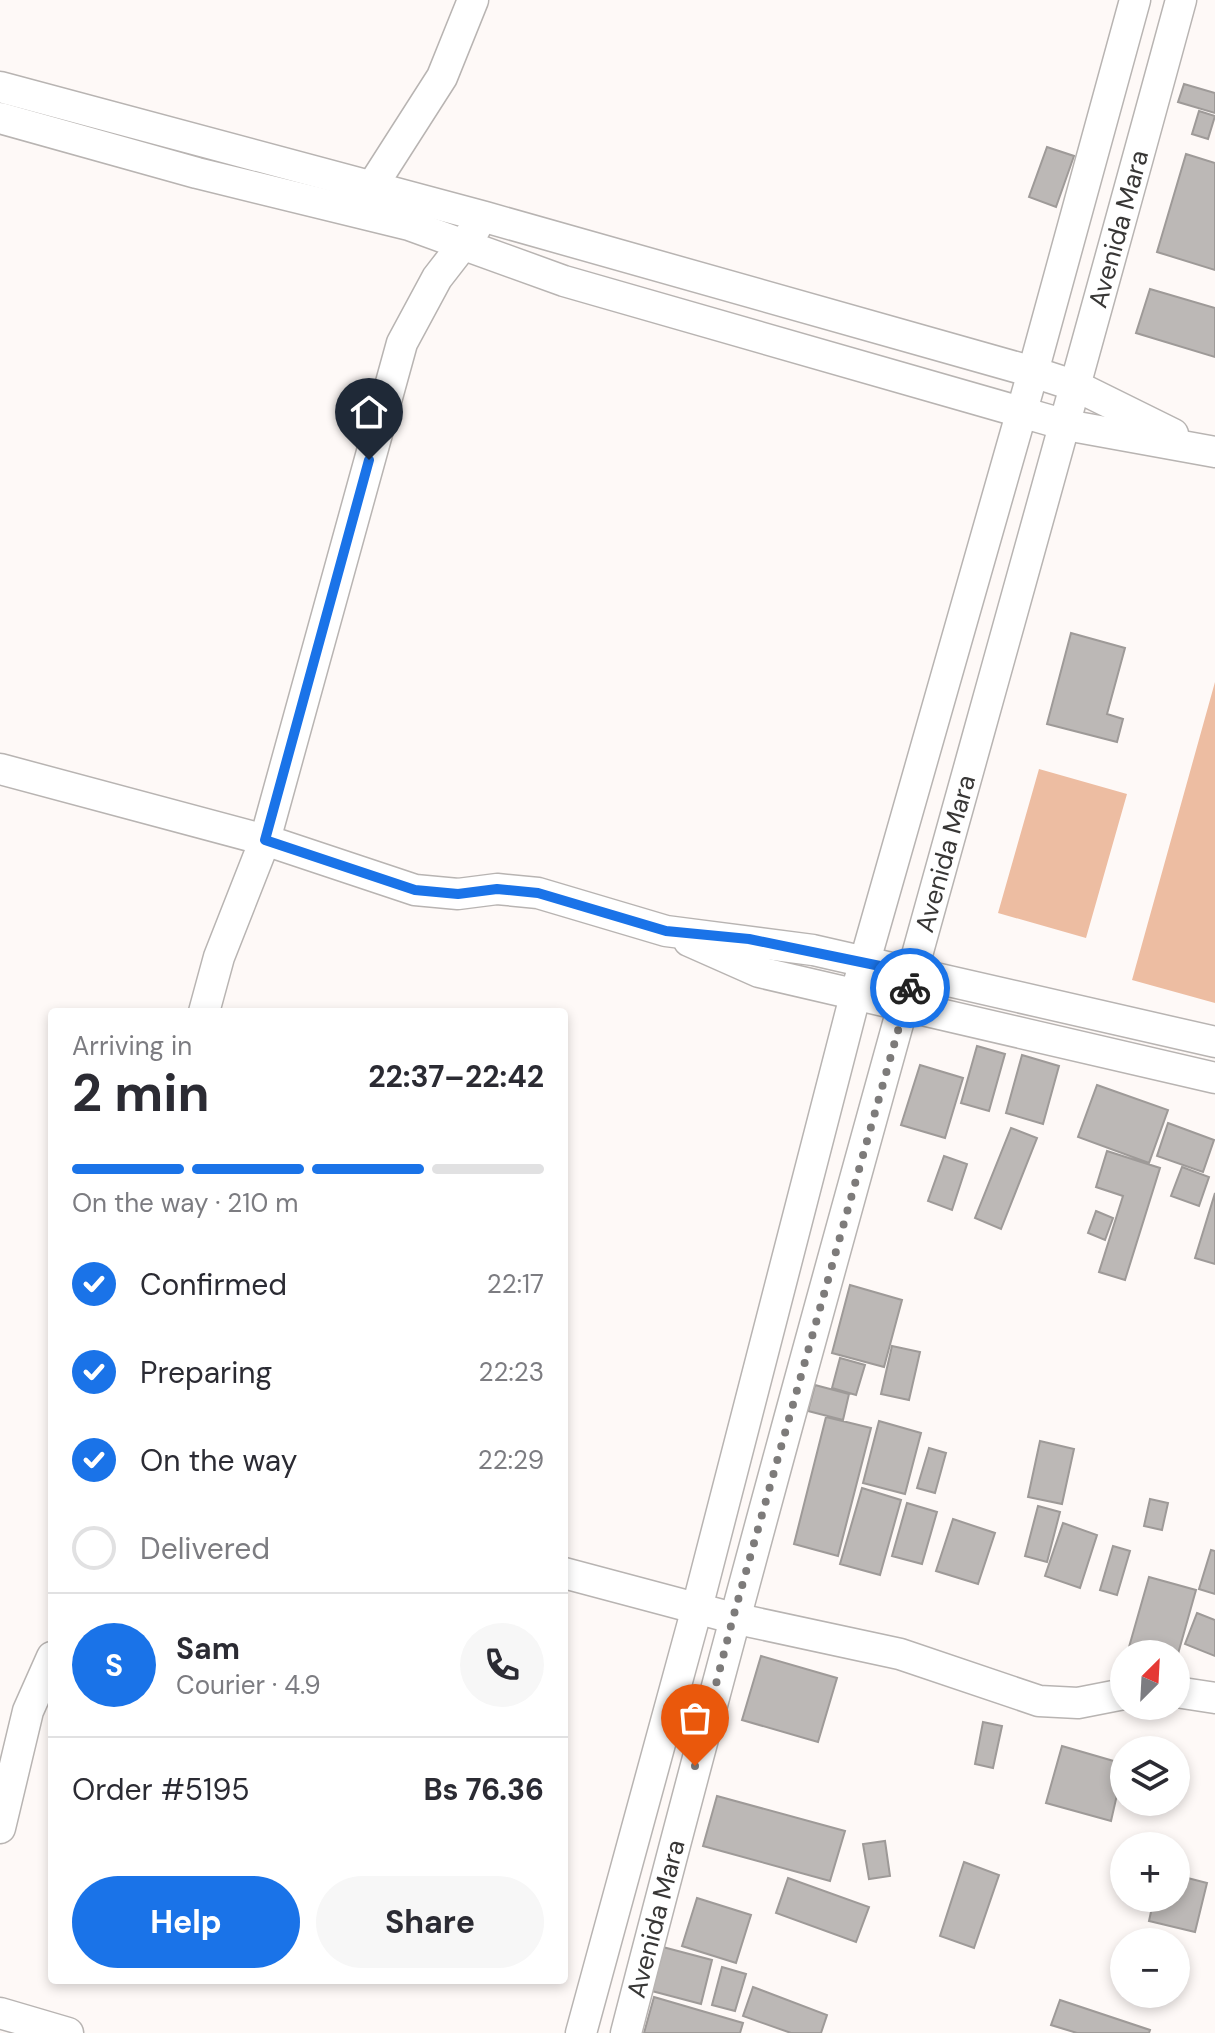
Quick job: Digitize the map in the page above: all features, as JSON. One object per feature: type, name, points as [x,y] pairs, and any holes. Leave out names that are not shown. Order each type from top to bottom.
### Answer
[{"type":"street","points":[[369,201],[442,77],[473,0]]},
{"type":"street","name":"Avenida Mara","points":[[581,2033],[697,1608],[855,996],[1033,372],[1135,0]]},
{"type":"street","name":"Avenida Mara","points":[[626,2033],[733,1618],[905,1007],[1181,0]]},
{"type":"street","points":[[0,87],[369,201],[463,244],[564,281],[1066,425],[1209,450]]},
{"type":"street","points":[[0,118],[197,173],[485,217],[1033,372],[1076,386],[1209,450]]},
{"type":"street","points":[[205,1008],[219,957],[265,840],[402,343],[437,278],[485,217]]},
{"type":"street","points":[[0,769],[265,840],[415,890],[458,894],[497,889],[538,893],[666,931],[759,972],[1215,1078]]},
{"type":"street","points":[[666,931],[749,939],[865,961],[1215,1042]]},
{"type":"street","points":[[568,1574],[733,1618],[900,1654],[1039,1701],[1078,1703],[1110,1697]]},
{"type":"street","points":[[0,1828],[28,1711],[48,1666]]},
{"type":"street","points":[[0,2013],[68,2033]]},
{"type":"shaded area","points":[[1215,682],[1215,1003],[1132,980]]},
{"type":"shaded area","points":[[1039,769],[1127,794],[1086,938],[998,913]]},
{"type":"building","points":[[1184,84],[1215,93],[1215,113],[1178,102]]},
{"type":"building","points":[[1199,111],[1215,116],[1208,139],[1192,134]]},
{"type":"building","points":[[1047,147],[1074,156],[1056,207],[1029,197]]},
{"type":"building","points":[[1186,154],[1215,163],[1215,270],[1157,252]]},
{"type":"building","points":[[1150,289],[1215,308],[1215,357],[1136,333]]},
{"type":"building","points":[[1071,633],[1125,648],[1107,714],[1123,719],[1117,742],[1047,724]]},
{"type":"building","points":[[977,1046],[1005,1054],[989,1111],[961,1103]]},
{"type":"building","points":[[1022,1055],[1059,1066],[1043,1124],[1006,1113]]},
{"type":"building","points":[[920,1065],[963,1078],[945,1138],[901,1125]]},
{"type":"building","points":[[1097,1085],[1168,1110],[1149,1163],[1078,1137]]},
{"type":"building","points":[[1168,1123],[1214,1140],[1203,1172],[1157,1156]]},
{"type":"building","points":[[1011,1128],[1037,1138],[1001,1229],[975,1218]]},
{"type":"building","points":[[1107,1151],[1160,1168],[1125,1280],[1099,1272],[1123,1196],[1096,1187]]},
{"type":"building","points":[[944,1156],[967,1164],[952,1210],[928,1201]]},
{"type":"building","points":[[1182,1167],[1209,1177],[1199,1206],[1171,1196]]},
{"type":"building","points":[[1215,1193],[1215,1264],[1195,1258]]},
{"type":"building","points":[[1096,1211],[1113,1218],[1105,1240],[1088,1233]]},
{"type":"building","points":[[850,1285],[902,1300],[884,1367],[832,1353]]},
{"type":"building","points":[[892,1346],[920,1352],[909,1400],[881,1394]]},
{"type":"building","points":[[840,1358],[865,1365],[856,1395],[832,1388]]},
{"type":"building","points":[[815,1385],[849,1394],[843,1420],[808,1411]]},
{"type":"building","points":[[826,1417],[871,1428],[838,1556],[794,1544]]},
{"type":"building","points":[[879,1421],[921,1433],[905,1494],[863,1483]]},
{"type":"building","points":[[1040,1441],[1074,1449],[1062,1504],[1028,1497]]},
{"type":"building","points":[[929,1448],[946,1453],[935,1493],[917,1488]]},
{"type":"building","points":[[862,1488],[901,1500],[880,1575],[840,1564]]},
{"type":"building","points":[[1150,1499],[1168,1503],[1162,1530],[1144,1526]]},
{"type":"building","points":[[907,1503],[937,1512],[922,1564],[892,1556]]},
{"type":"building","points":[[1038,1506],[1060,1512],[1047,1562],[1025,1556]]},
{"type":"building","points":[[953,1519],[995,1533],[978,1584],[936,1571]]},
{"type":"building","points":[[1063,1523],[1097,1535],[1080,1588],[1045,1576]]},
{"type":"building","points":[[1113,1546],[1130,1551],[1117,1595],[1100,1590]]},
{"type":"building","points":[[1211,1550],[1215,1551],[1215,1594],[1199,1589]]},
{"type":"building","points":[[1149,1577],[1196,1590],[1182,1640],[1131,1640]]},
{"type":"building","points":[[1197,1613],[1215,1620],[1215,1656],[1190,1646],[1190,1640],[1187,1640]]},
{"type":"building","points":[[761,1656],[837,1678],[818,1742],[742,1720]]},
{"type":"building","points":[[983,1722],[1002,1726],[993,1768],[975,1764]]},
{"type":"building","points":[[1062,1746],[1110,1760],[1111,1821],[1046,1803]]},
{"type":"building","points":[[717,1796],[845,1831],[830,1881],[703,1846]]},
{"type":"building","points":[[885,1841],[890,1876],[869,1879],[863,1844]]},
{"type":"building","points":[[964,1862],[999,1875],[974,1948],[940,1936]]},
{"type":"building","points":[[788,1878],[869,1907],[856,1942],[776,1913]]},
{"type":"building","points":[[1190,1879],[1207,1883],[1195,1932],[1190,1928],[1149,1921],[1151,1912],[1190,1912]]},
{"type":"building","points":[[697,1898],[751,1915],[736,1963],[682,1946]]},
{"type":"building","points":[[659,1946],[712,1960],[701,2004],[648,1990]]},
{"type":"building","points":[[722,1967],[746,1974],[735,2011],[712,2005]]},
{"type":"building","points":[[753,1987],[827,2015],[821,2033],[791,2033],[743,2016]]},
{"type":"building","points":[[654,1997],[743,2023],[740,2033],[644,2033]]},
{"type":"building","points":[[1060,2000],[1150,2030],[1149,2033],[1077,2033],[1051,2025]]},
{"type":"way so far","points":[[695,1766],[733,1618],[910,988]]},
{"type":"route","points":[[369,460],[265,840],[415,890],[458,894],[497,889],[538,893],[666,931],[749,939],[914,973],[910,988]]}]
